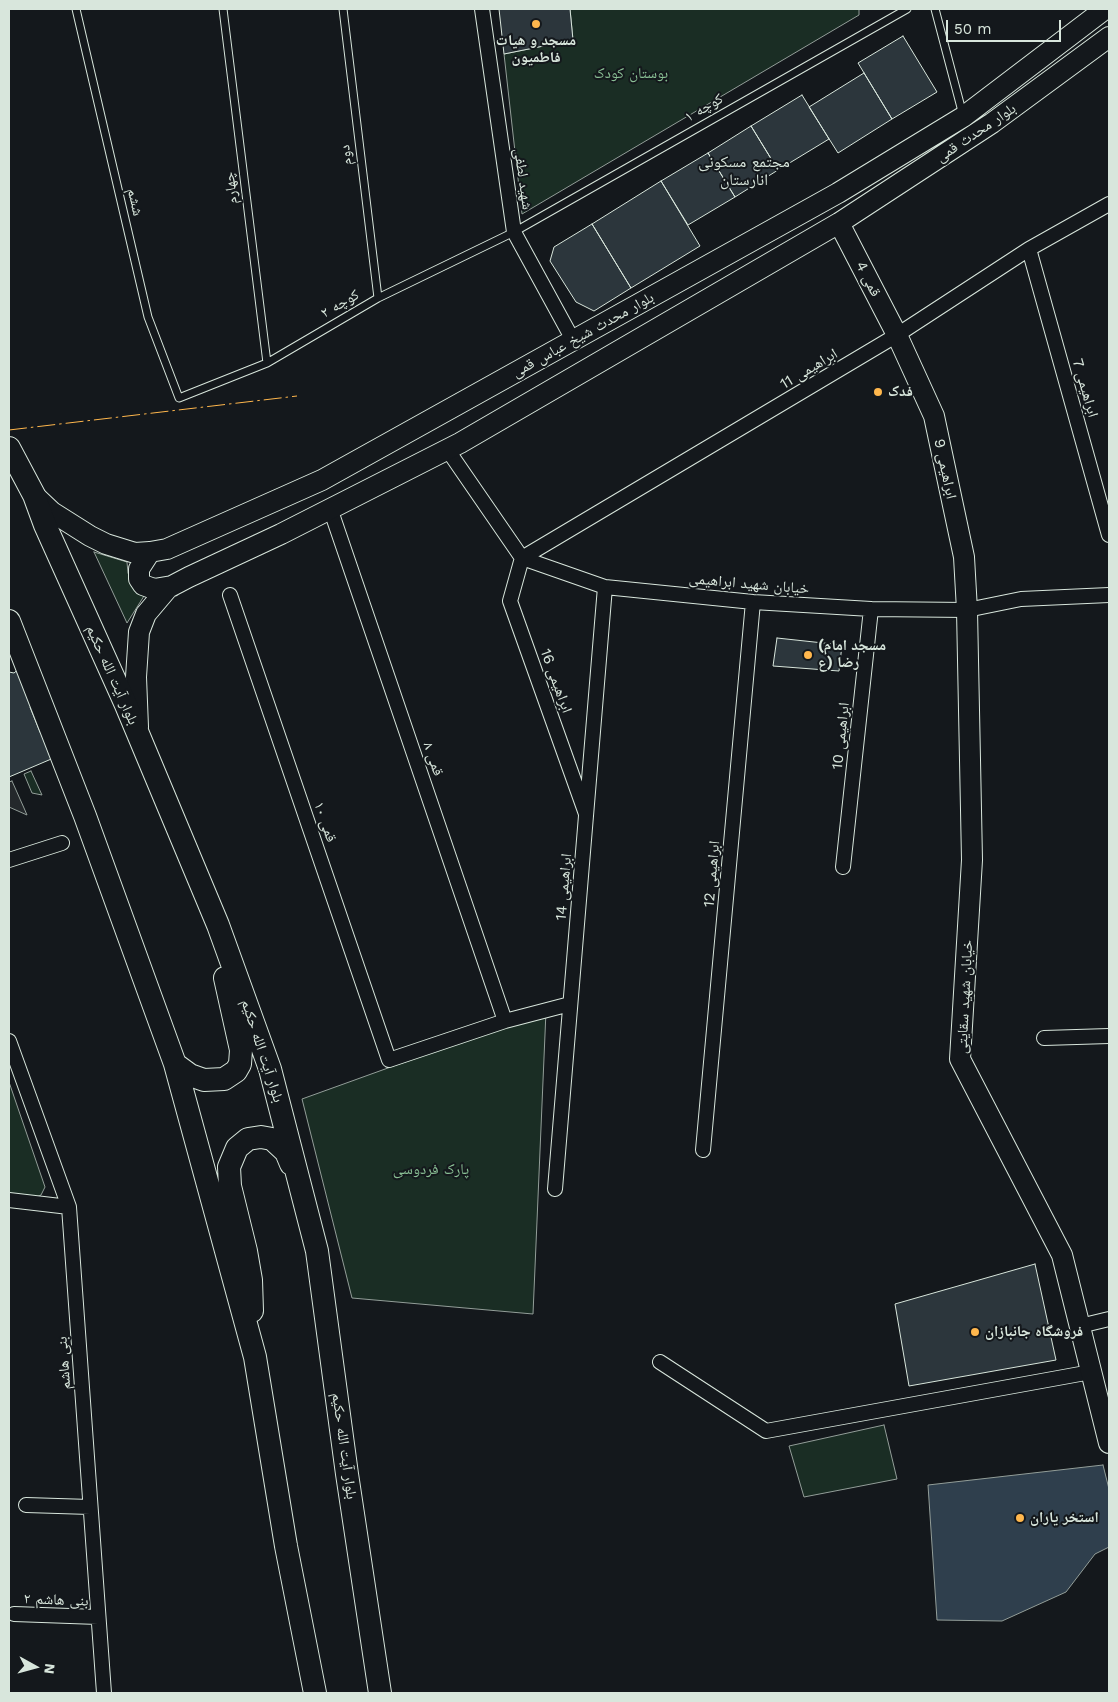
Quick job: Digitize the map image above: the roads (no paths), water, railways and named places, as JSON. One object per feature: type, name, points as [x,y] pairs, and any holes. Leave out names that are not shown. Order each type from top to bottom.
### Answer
[{"type":"main road","name":"بلوار محدث شیخ عباس قمی","points":[[34,495],[52,512],[90,536],[106,544],[135,553],[168,549],[322,480],[838,193],[963,118],[1106,9]]},
{"type":"main road","name":"بلوار محدث قمی","points":[[840,223],[992,123],[1109,37]]},
{"type":"main road","name":"بلوار محدث شیخ عباس قمی","points":[[139,736],[136,678],[139,632],[146,614],[156,601],[172,586],[281,534],[446,449],[840,223]]},
{"type":"main road","name":"قمی 4","points":[[840,223],[897,335]]},
{"type":"main road","name":"ابراهیمی 9","points":[[897,335],[934,416],[964,556],[967,610]]},
{"type":"main road","name":"بلوار آیت الله حکیم","points":[[9,448],[34,495],[44,525],[116,681],[218,924],[270,1069],[318,1251],[347,1474],[380,1693]]},
{"type":"main road","points":[[150,552],[139,569],[139,579],[143,585],[154,589],[172,586]]},
{"type":"main road","name":"خیابان شهید سقایتی","points":[[967,610],[972,860],[960,1059],[1062,1255],[1109,1443]]},
{"type":"main road","points":[[10,626],[85,816],[175,1064],[255,1356],[286,1546],[315,1693]]},
{"type":"main road","points":[[175,1064],[190,1075],[204,1080],[224,1079],[236,1071],[240,1064],[241,1050],[227,989],[218,924]]},
{"type":"main road","points":[[255,1356],[251,1280],[230,1186],[229,1167],[237,1148],[248,1139],[261,1137],[272,1139],[286,1152],[304,1193]]},
{"type":"street","name":"شهید لطفی","points":[[482,9],[514,232],[573,340]]},
{"type":"street","name":"ابراهیمی 11","points":[[522,558],[897,335],[1029,249],[1109,204]]},
{"type":"street","name":"ابراهیمی 7","points":[[1029,249],[1109,535]]},
{"type":"street","points":[[446,449],[522,558]]},
{"type":"street","name":"قمی ۸","points":[[330,508],[505,1021]]},
{"type":"street","name":"خیابان شهید ابراهیمی","points":[[522,558],[606,588],[753,602],[871,609],[967,610],[1020,599],[1109,595]]},
{"type":"street","name":"ابراهیمی 16","points":[[522,558],[510,601],[586,814]]},
{"type":"street","name":"ابراهیمی 14","points":[[555,1189],[606,588]]},
{"type":"street","name":"قمی ۱۰","points":[[230,595],[389,1060],[505,1021]]},
{"type":"street","name":"ابراهیمی 12","points":[[702,1150],[753,602]]},
{"type":"street","name":"ابراهیمی 10","points":[[843,867],[871,609]]},
{"type":"street","points":[[9,860],[62,843]]},
{"type":"street","points":[[505,1021],[570,1004]]},
{"type":"street","points":[[1044,1038],[1109,1036]]},
{"type":"street","name":"بنی هاشم","points":[[9,1041],[69,1208],[104,1693]]},
{"type":"street","points":[[9,1200],[69,1208]]},
{"type":"street","points":[[1080,1326],[1109,1319]]},
{"type":"street","points":[[660,1362],[766,1431],[1092,1372]]},
{"type":"street","points":[[26,1505],[90,1508]]},
{"type":"street","name":"بنی هاشم ۲","points":[[14,1614],[98,1617]]},
{"type":"lane","name":"ششم","points":[[76,9],[148,317],[179,398]]},
{"type":"lane","name":"چهارم","points":[[223,9],[266,363]]},
{"type":"lane","name":"دوم","points":[[343,9],[378,298]]},
{"type":"lane","name":"کوچه ۱","points":[[514,232],[907,9]]},
{"type":"lane","points":[[935,9],[963,118]]},
{"type":"lane","name":"کوچه ۲","points":[[179,398],[266,363],[378,298],[514,232]]},
{"type":"water","name":"استخر یاران","points":[[1103,1465],[1109,1489],[1109,1547],[1095,1554],[1066,1592],[1002,1621],[937,1620],[928,1485]]},
{"type":"place","name":"مسجد و هیات فاطمیون","points":[[536,24]]},
{"type":"place","name":"فدک","points":[[878,392]]},
{"type":"place","name":"(مسجد امام رضا (ع","points":[[808,655]]},
{"type":"place","name":"فروشگاه جانبازان","points":[[975,1332]]},
{"type":"place","name":"استخر یاران","points":[[1020,1518]]},
{"type":"district","name":"مجتمع مسکونی انارستان","points":[[744,171]]},
{"type":"park label","name":"بوستان کودک","points":[[631,74]]},
{"type":"park label","name":"پارک فردوسی","points":[[431,1170]]}]
